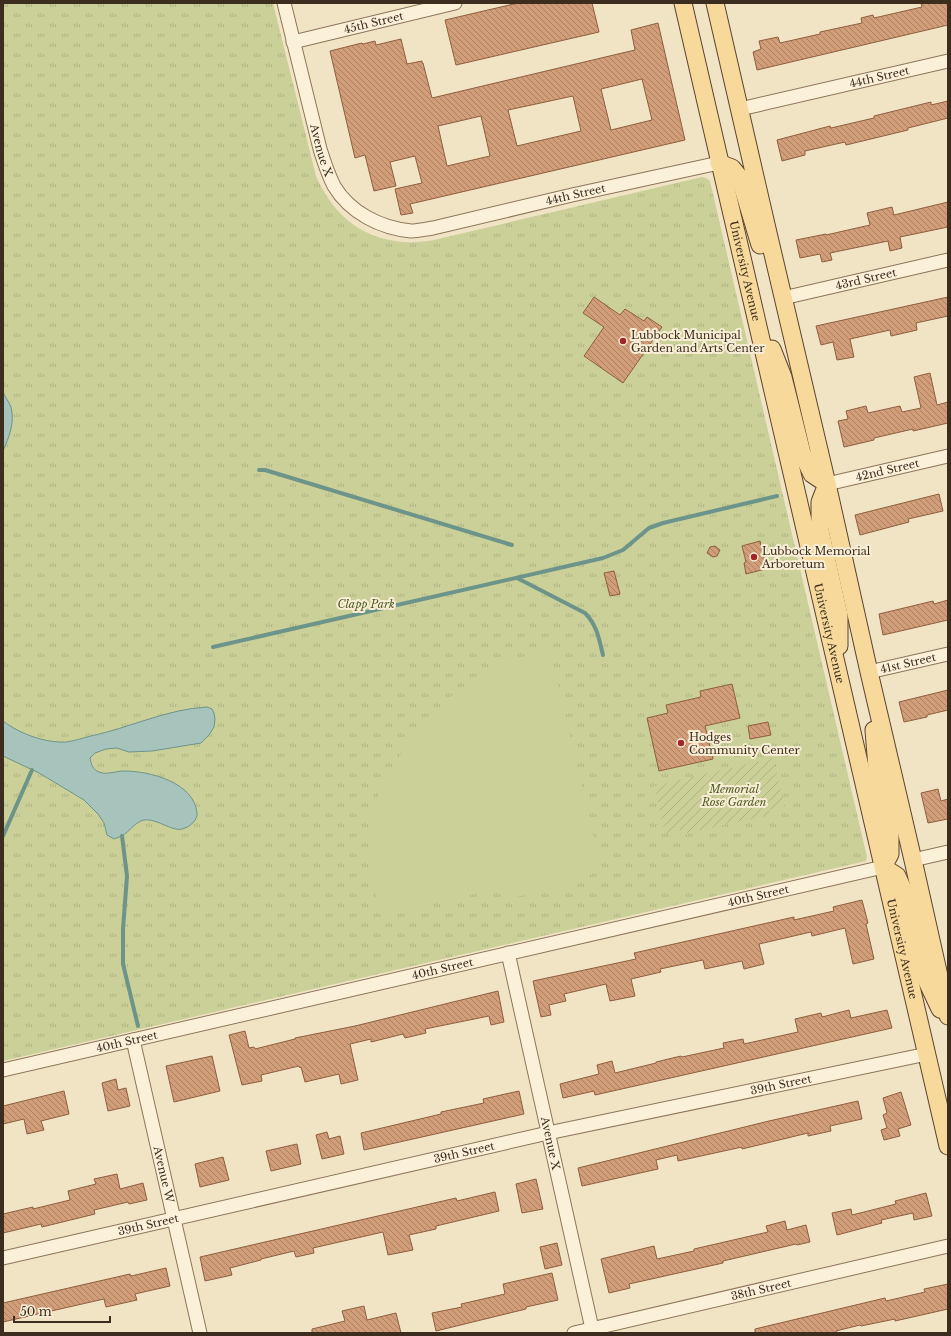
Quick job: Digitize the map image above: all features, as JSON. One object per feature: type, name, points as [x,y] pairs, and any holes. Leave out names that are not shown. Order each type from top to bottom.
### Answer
[{"type":"main road","name":"University Avenue","points":[[683,3],[948,1146]]},
{"type":"main road","points":[[715,3],[827,484],[870,677],[914,860],[948,1016]]},
{"type":"main road","points":[[719,163],[732,168],[740,178],[766,267],[783,298]]},
{"type":"main road","points":[[753,305],[783,377],[802,453],[812,474],[827,484]]},
{"type":"main road","points":[[827,484],[820,502],[820,530],[839,615],[840,680]]},
{"type":"main road","points":[[870,677],[877,768],[890,830],[890,854],[883,867],[896,876],[904,894],[924,975],[948,1026]]},
{"type":"street","name":"Avenue X","points":[[284,3],[327,171],[335,187],[344,199],[358,212],[374,222],[412,231],[432,228]]},
{"type":"street","name":"45th Street","points":[[293,42],[455,3]]},
{"type":"street","name":"44th Street","points":[[740,109],[948,61]]},
{"type":"street","name":"44th Street","points":[[432,228],[572,195],[719,163]]},
{"type":"street","name":"43rd Street","points":[[783,298],[948,260]]},
{"type":"street","name":"42nd Street","points":[[827,484],[948,456]]},
{"type":"street","name":"41st Street","points":[[870,677],[948,654]]},
{"type":"street","points":[[914,860],[948,852]]},
{"type":"street","name":"40th Street","points":[[3,1070],[883,867]]},
{"type":"street","name":"Avenue X","points":[[508,953],[592,1331]]},
{"type":"street","name":"Avenue W","points":[[133,1040],[200,1333]]},
{"type":"street","name":"39th Street","points":[[3,1258],[548,1133],[927,1054]]},
{"type":"street","name":"38th Street","points":[[574,1333],[592,1331],[948,1246]]},
{"type":"green space","name":"Clapp Park","points":[[3,3],[273,3],[316,176],[326,195],[347,220],[373,235],[387,240],[418,242],[434,240],[702,177],[710,181],[867,857],[866,861],[3,1061]]},
{"type":"green space","points":[[544,649],[549,649],[599,860],[587,880],[581,877],[574,877],[574,883],[516,897],[515,891],[477,893],[381,917],[372,867],[372,832],[377,798],[389,772],[417,731],[438,708],[455,693],[472,681],[496,668]]},
{"type":"green space","name":"Memorial Rose Garden","points":[[773,758],[785,806],[769,810],[770,815],[687,833],[686,829],[665,834],[654,786]]},
{"type":"water","points":[[3,392],[11,407],[12,424],[3,451]]},
{"type":"water","points":[[207,707],[212,709],[214,713],[214,727],[201,743],[152,751],[129,752],[117,748],[106,749],[95,753],[90,758],[91,764],[95,770],[100,772],[107,773],[124,771],[146,773],[169,780],[188,793],[194,802],[197,815],[192,824],[181,829],[171,828],[155,821],[144,820],[122,836],[114,839],[107,835],[104,823],[98,814],[84,800],[39,773],[3,756],[3,721],[17,730],[33,737],[50,741],[66,742],[105,733],[177,711]]},
{"type":"building","points":[[518,3],[592,3],[599,32],[456,65],[445,20]]},
{"type":"building","points":[[921,3],[948,3],[948,25],[757,70],[753,52],[761,49],[759,41],[778,37],[780,43],[820,34],[820,32],[862,23],[861,18],[873,15],[874,18],[922,7]]},
{"type":"building","points":[[658,23],[685,140],[410,204],[413,213],[401,215],[395,189],[422,183],[415,156],[390,162],[396,186],[374,191],[365,155],[355,158],[330,51],[362,43],[375,41],[376,45],[401,39],[407,64],[422,61],[432,98],[635,50],[631,30]],"holes":[[[642,79],[652,120],[611,130],[601,89]],[[573,96],[581,131],[517,146],[508,110]],[[481,116],[490,156],[447,166],[438,126]]]},
{"type":"building","points":[[948,101],[948,118],[908,128],[908,130],[846,145],[845,142],[805,151],[805,155],[782,161],[777,140],[830,126],[831,128],[874,118],[874,116],[931,102],[931,105]]},
{"type":"building","points":[[948,202],[948,227],[900,237],[902,248],[890,251],[888,241],[830,253],[832,260],[822,262],[820,254],[800,258],[796,240],[870,225],[867,213],[892,207],[894,215]]},
{"type":"building","name":"Lubbock Municipal Garden and Arts Center","points":[[594,297],[620,315],[625,309],[644,321],[647,317],[662,327],[623,383],[584,356],[604,327],[583,313]]},
{"type":"building","points":[[948,297],[948,316],[916,323],[917,330],[891,336],[890,330],[850,339],[854,357],[837,360],[833,342],[821,345],[816,326]]},
{"type":"building","points":[[930,373],[937,405],[948,402],[948,423],[874,438],[874,440],[844,447],[838,421],[848,419],[846,411],[866,406],[868,413],[900,406],[902,412],[921,408],[914,377]]},
{"type":"building","points":[[939,494],[943,511],[908,519],[909,522],[860,535],[855,515]]},
{"type":"building","name":"Lubbock Memorial Arboretum","points":[[760,541],[764,558],[766,557],[769,568],[746,574],[744,563],[746,562],[742,546]]},
{"type":"building","points":[[715,546],[720,550],[717,556],[713,557],[707,553],[710,547]]},
{"type":"building","points":[[614,571],[620,594],[610,596],[604,573]]},
{"type":"building","points":[[948,600],[948,620],[883,635],[879,614],[933,601],[934,604]]},
{"type":"building","name":"Hodges Community Center","points":[[732,684],[740,718],[705,726],[713,759],[659,771],[647,718],[668,713],[666,705],[701,697],[700,691]]},
{"type":"building","points":[[948,690],[948,710],[927,715],[927,717],[904,722],[899,702]]},
{"type":"building","points":[[768,722],[771,735],[750,739],[748,726]]},
{"type":"building","points":[[938,789],[941,801],[948,799],[948,819],[928,823],[921,793]]},
{"type":"building","points":[[862,900],[868,923],[866,924],[874,959],[853,964],[845,928],[812,936],[811,932],[759,944],[764,964],[744,969],[742,961],[705,969],[703,960],[660,969],[661,972],[631,979],[635,996],[610,1001],[606,984],[564,994],[566,1001],[549,1005],[551,1015],[541,1017],[533,981],[636,959],[634,953],[794,917],[794,920],[834,911],[833,907]]},
{"type":"building","points":[[498,991],[504,1022],[491,1025],[489,1016],[425,1029],[426,1033],[405,1038],[403,1034],[371,1042],[371,1039],[350,1044],[358,1080],[341,1084],[339,1074],[305,1082],[301,1067],[300,1068],[299,1066],[261,1075],[262,1081],[242,1085],[229,1035],[245,1031],[249,1048],[254,1047],[255,1049],[295,1038],[355,1026]]},
{"type":"building","points":[[849,1010],[851,1018],[887,1010],[892,1028],[595,1095],[594,1091],[563,1098],[560,1084],[599,1074],[597,1065],[612,1061],[615,1073],[681,1056],[724,1048],[723,1043],[743,1039],[744,1044],[798,1032],[795,1019],[821,1013],[822,1017]]},
{"type":"building","points":[[212,1056],[220,1091],[174,1102],[166,1066]]},
{"type":"building","points":[[116,1079],[118,1090],[126,1088],[130,1106],[108,1111],[102,1083]]},
{"type":"building","points":[[64,1091],[69,1114],[41,1121],[44,1130],[27,1134],[24,1119],[3,1124],[3,1106]]},
{"type":"building","points":[[519,1091],[524,1114],[364,1150],[361,1133],[441,1114],[441,1112],[484,1103],[483,1099]]},
{"type":"building","points":[[901,1092],[911,1125],[898,1129],[900,1136],[884,1140],[881,1130],[887,1128],[883,1115],[887,1113],[883,1098]]},
{"type":"building","points":[[858,1101],[862,1119],[830,1126],[831,1131],[808,1136],[808,1133],[742,1149],[742,1147],[678,1161],[677,1155],[656,1160],[658,1169],[582,1186],[578,1168],[769,1121]]},
{"type":"building","points":[[327,1132],[329,1139],[340,1136],[344,1154],[322,1159],[316,1135]]},
{"type":"building","points":[[297,1144],[301,1164],[271,1171],[266,1151]]},
{"type":"building","points":[[223,1157],[229,1180],[200,1187],[195,1164]]},
{"type":"building","points":[[117,1174],[120,1189],[143,1183],[147,1200],[129,1204],[128,1202],[94,1210],[95,1214],[42,1227],[41,1224],[3,1233],[3,1214],[33,1207],[33,1209],[70,1200],[68,1191],[96,1184],[94,1179]]},
{"type":"building","points":[[536,1179],[543,1209],[522,1213],[516,1184]]},
{"type":"building","points":[[495,1192],[499,1211],[436,1226],[436,1229],[409,1235],[413,1250],[388,1255],[383,1232],[313,1248],[314,1253],[296,1257],[294,1251],[261,1259],[230,1268],[232,1275],[205,1281],[200,1257],[456,1198],[457,1201]]},
{"type":"building","points":[[926,1193],[932,1216],[914,1220],[913,1213],[881,1220],[882,1223],[837,1235],[832,1213],[851,1209],[852,1215],[896,1204],[895,1201]]},
{"type":"building","points":[[785,1221],[787,1230],[806,1225],[810,1242],[796,1244],[723,1261],[723,1263],[629,1284],[630,1288],[609,1293],[601,1259],[654,1246],[657,1259],[768,1232],[766,1226]]},
{"type":"building","points":[[557,1243],[562,1265],[545,1269],[540,1247]]},
{"type":"building","points":[[166,1268],[170,1286],[135,1294],[137,1300],[106,1307],[104,1299],[3,1322],[3,1303],[130,1274],[131,1276]]},
{"type":"building","points":[[552,1273],[558,1300],[436,1331],[432,1313],[462,1307],[461,1304],[505,1294],[503,1284]]},
{"type":"building","points":[[948,1284],[948,1309],[895,1321],[895,1319],[860,1325],[836,1331],[837,1333],[755,1333],[755,1329],[885,1298],[886,1301],[925,1292],[924,1289]]},
{"type":"building","points":[[364,1306],[367,1320],[396,1313],[401,1333],[312,1333],[312,1329],[345,1321],[342,1311]]},
{"type":"waterway","points":[[259,470],[265,470],[512,545]]},
{"type":"waterway","points":[[213,647],[603,558],[623,550],[649,528],[663,523],[777,496]]},
{"type":"waterway","points":[[517,578],[585,613],[595,627],[603,655]]},
{"type":"waterway","points":[[3,836],[32,770]]},
{"type":"waterway","points":[[122,836],[127,876],[123,929],[123,964],[138,1026]]},
{"type":"place","name":"Lubbock Municipal Garden and Arts Center","points":[[623,341]]},
{"type":"place","name":"Lubbock Memorial Arboretum","points":[[754,557]]},
{"type":"place","name":"Hodges Community Center","points":[[681,743]]}]
